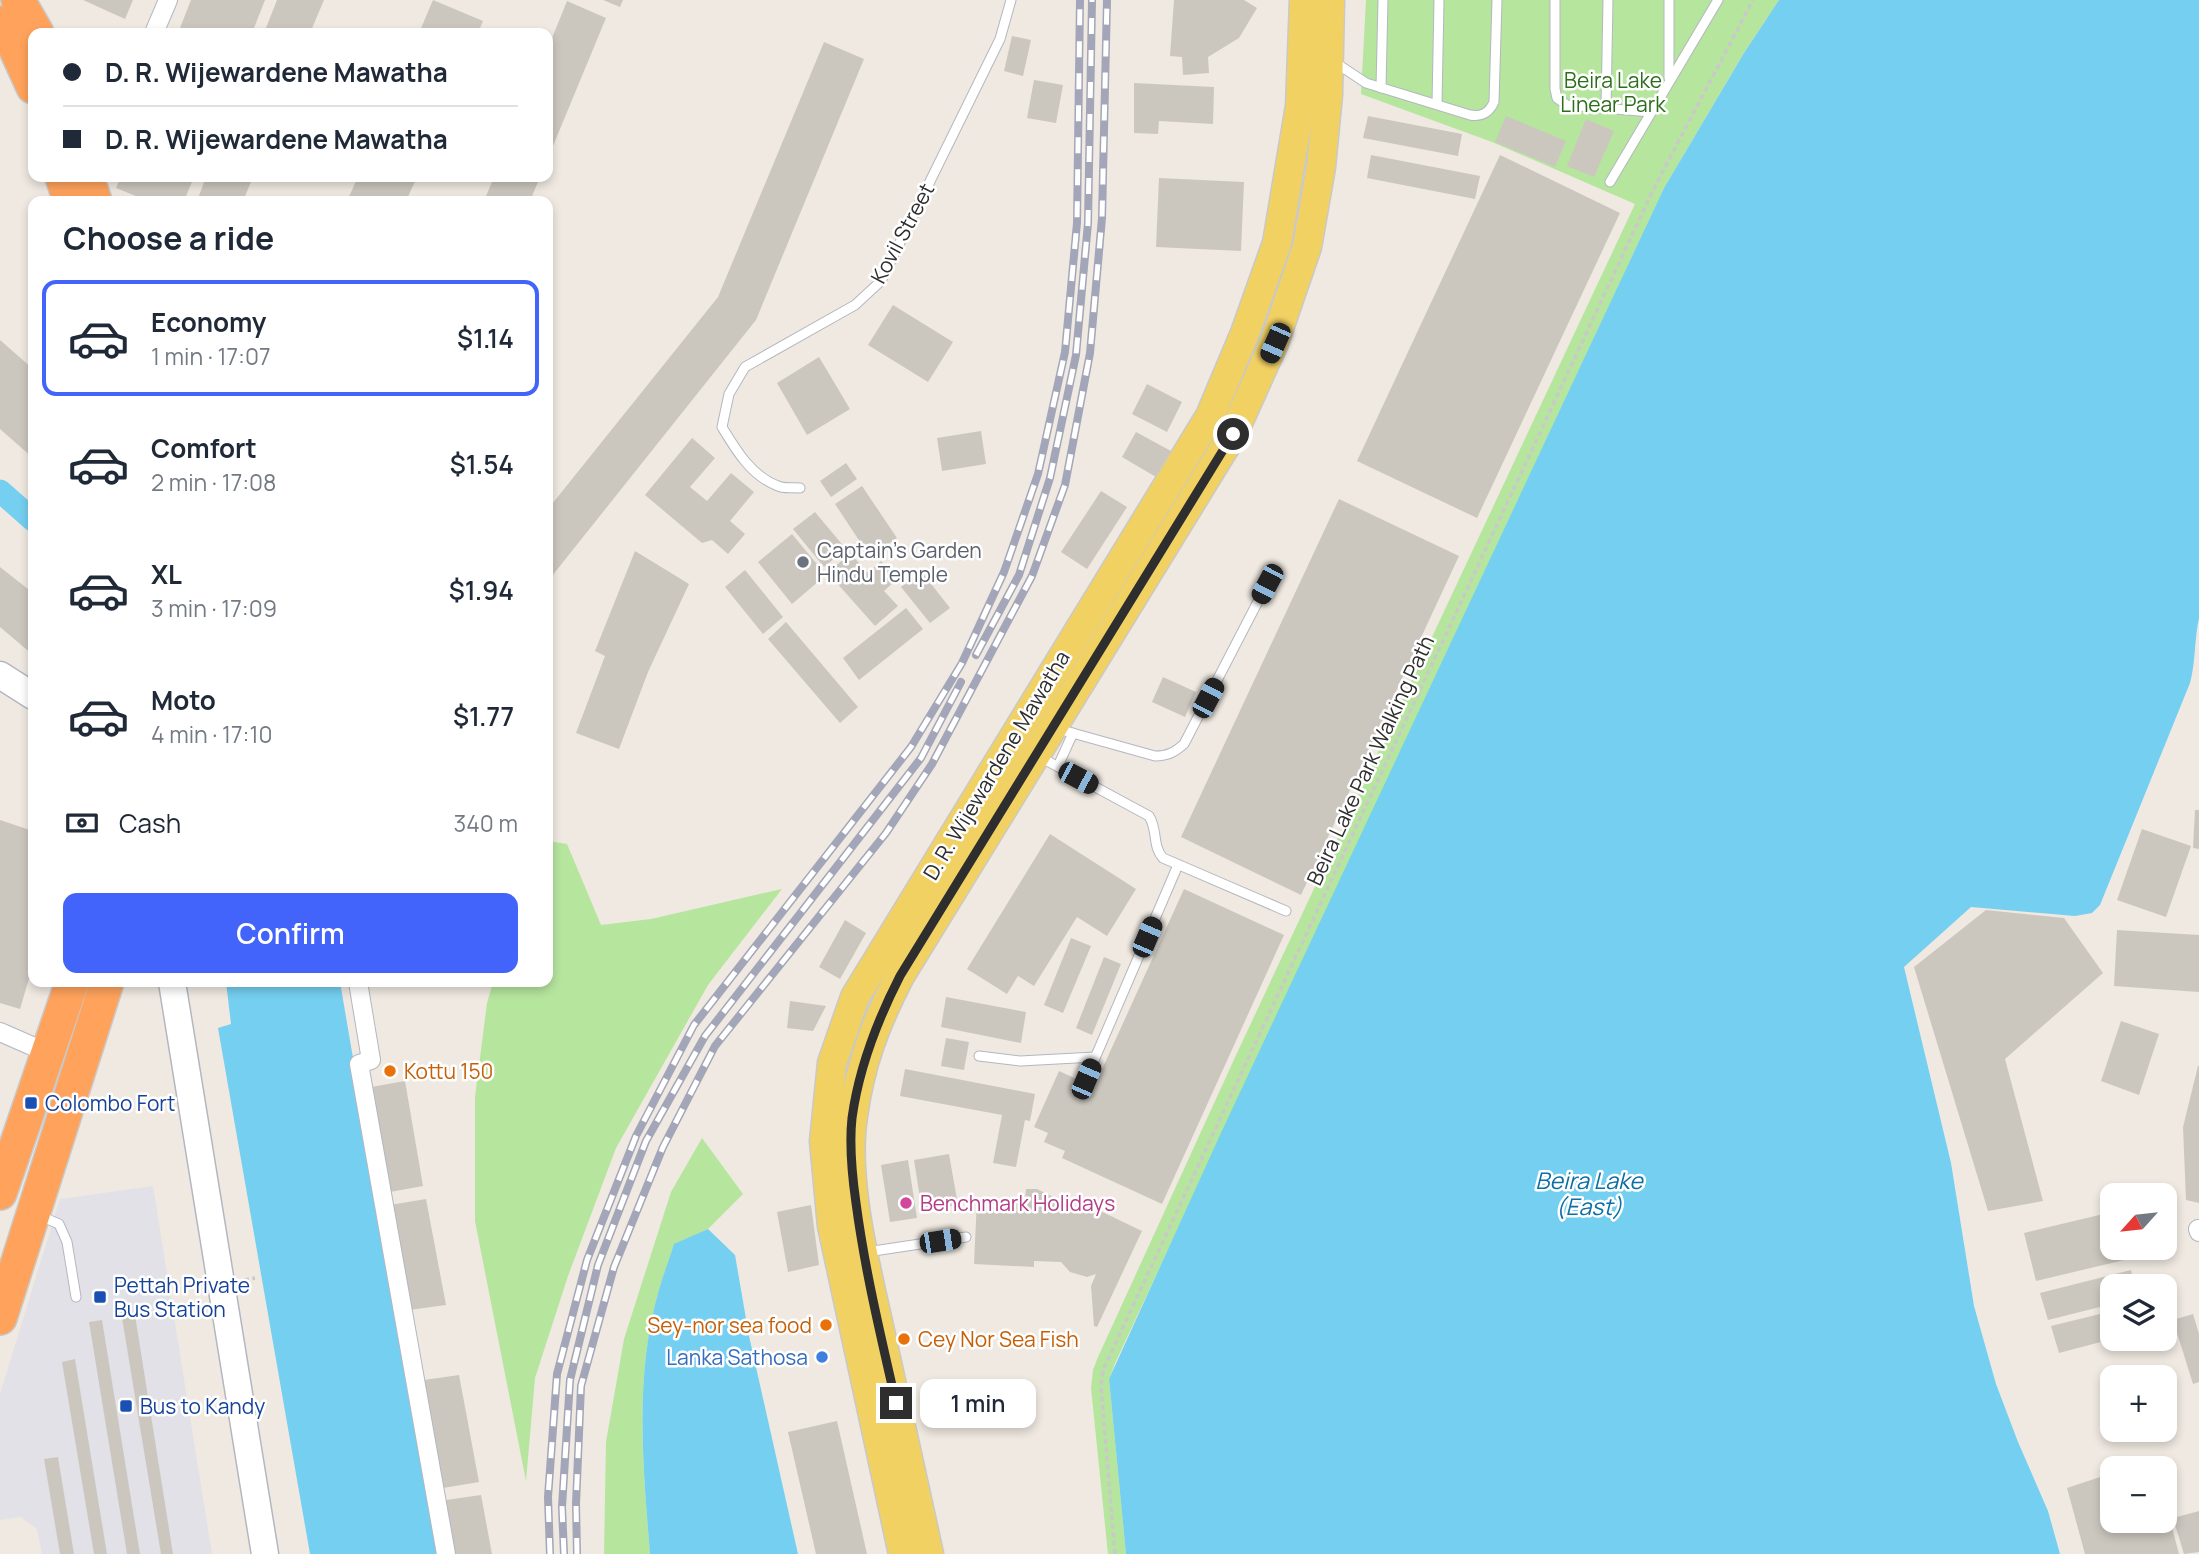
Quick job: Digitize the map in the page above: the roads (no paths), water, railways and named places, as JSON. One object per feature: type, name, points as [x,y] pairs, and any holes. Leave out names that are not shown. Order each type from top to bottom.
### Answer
[{"type":"highway","points":[[18,0],[34,28]]},
{"type":"highway","points":[[0,23],[13,43],[28,76]]},
{"type":"highway","points":[[0,1193],[70,987]]},
{"type":"highway","points":[[0,1318],[105,987]]},
{"type":"highway","points":[[0,1205],[33,1213]]},
{"type":"main road","name":"D. R. Wijewardene Mawatha","points":[[902,1554],[832,1226],[824,1141],[832,1063],[855,997],[1210,416],[1245,333],[1277,243],[1300,106],[1304,0]]},
{"type":"main road","name":"D. R. Wijewardene Mawatha","points":[[929,1554],[862,1253],[850,1159],[852,1118],[864,1057],[900,976],[1047,761],[1233,434],[1275,343],[1307,247],[1321,167],[1328,95],[1330,0]]},
{"type":"street","points":[[156,28],[168,0]]},
{"type":"street","points":[[0,676],[28,693]]},
{"type":"street","points":[[173,987],[265,1554]]},
{"type":"street","points":[[359,987],[371,1060],[359,1064],[446,1554]]},
{"type":"street","points":[[0,1032],[48,1053]]},
{"type":"lane","name":"Kovil Street","points":[[800,488],[779,487],[754,472],[737,451],[722,427],[729,394],[745,367],[855,305],[881,281],[1000,39],[1011,0]]},
{"type":"lane","points":[[1381,88],[1383,0]]},
{"type":"lane","points":[[1437,104],[1439,0]]},
{"type":"lane","points":[[1329,58],[1362,81],[1477,116],[1491,109],[1494,102],[1497,0]]},
{"type":"lane","points":[[1555,0],[1557,98],[1567,105],[1651,112]]},
{"type":"lane","points":[[1606,108],[1608,0]]},
{"type":"lane","points":[[1669,0],[1670,80]]},
{"type":"lane","points":[[1610,182],[1718,0]]},
{"type":"lane","points":[[1063,730],[1155,756],[1175,752],[1184,744],[1267,584]]},
{"type":"lane","points":[[1047,761],[1149,817],[1156,831],[1158,852],[1163,858],[1286,911]]},
{"type":"lane","points":[[1086,1079],[1178,865]]},
{"type":"lane","points":[[979,1056],[1020,1060],[1095,1057]]},
{"type":"lane","points":[[33,1213],[59,1224],[67,1242],[76,1297]]},
{"type":"lane","points":[[862,1253],[966,1237]]},
{"type":"water","name":"Beira Lake (East)","points":[[1779,0],[2199,0],[2199,618],[2190,683],[2100,905],[2092,913],[2075,916],[1971,907],[1904,967],[1951,1163],[1974,1306],[1996,1384],[2048,1511],[2060,1554],[1126,1554],[1109,1379],[1220,1135],[1664,188],[1744,53]]},
{"type":"water","points":[[227,987],[341,987],[438,1554],[310,1554],[218,1028],[231,1024]]},
{"type":"water","points":[[708,1229],[735,1255],[749,1336],[798,1554],[650,1554],[642,1421],[651,1322],[674,1244]]},
{"type":"waterway","points":[[0,491],[28,516]]},
{"type":"railway","points":[[550,1554],[548,1497],[557,1374],[587,1260],[636,1136],[694,1025],[911,747],[962,663],[1004,572],[1038,474],[1065,352],[1077,223],[1080,0]]},
{"type":"railway","points":[[976,655],[1019,575],[1050,478],[1076,355],[1088,223],[1092,0]]},
{"type":"railway","points":[[577,1554],[576,1504],[581,1386],[614,1267],[663,1147],[715,1046],[886,833],[932,764],[1032,576],[1065,485],[1090,353],[1102,218],[1107,0]]},
{"type":"railway","points":[[564,1554],[562,1507],[570,1380],[598,1265],[646,1141],[705,1036],[921,758],[961,682]]},
{"type":"place","name":"Captain's Garden Hindu Temple","points":[[803,562]]},
{"type":"place","name":"Kottu 150","points":[[390,1071]]},
{"type":"place","name":"Colombo Fort","points":[[31,1103]]},
{"type":"place","name":"Benchmark Holidays","points":[[906,1203]]},
{"type":"place","name":"Pettah Private Bus Station","points":[[100,1297]]},
{"type":"place","name":"Sey-nor sea food","points":[[826,1325]]},
{"type":"place","name":"Cey Nor Sea Fish","points":[[904,1339]]},
{"type":"place","name":"Lanka Sathosa","points":[[822,1357]]},
{"type":"place","name":"Bus to Kandy","points":[[126,1406]]},
{"type":"park label","name":"Beira Lake Linear Park","points":[[1613,92]]}]
